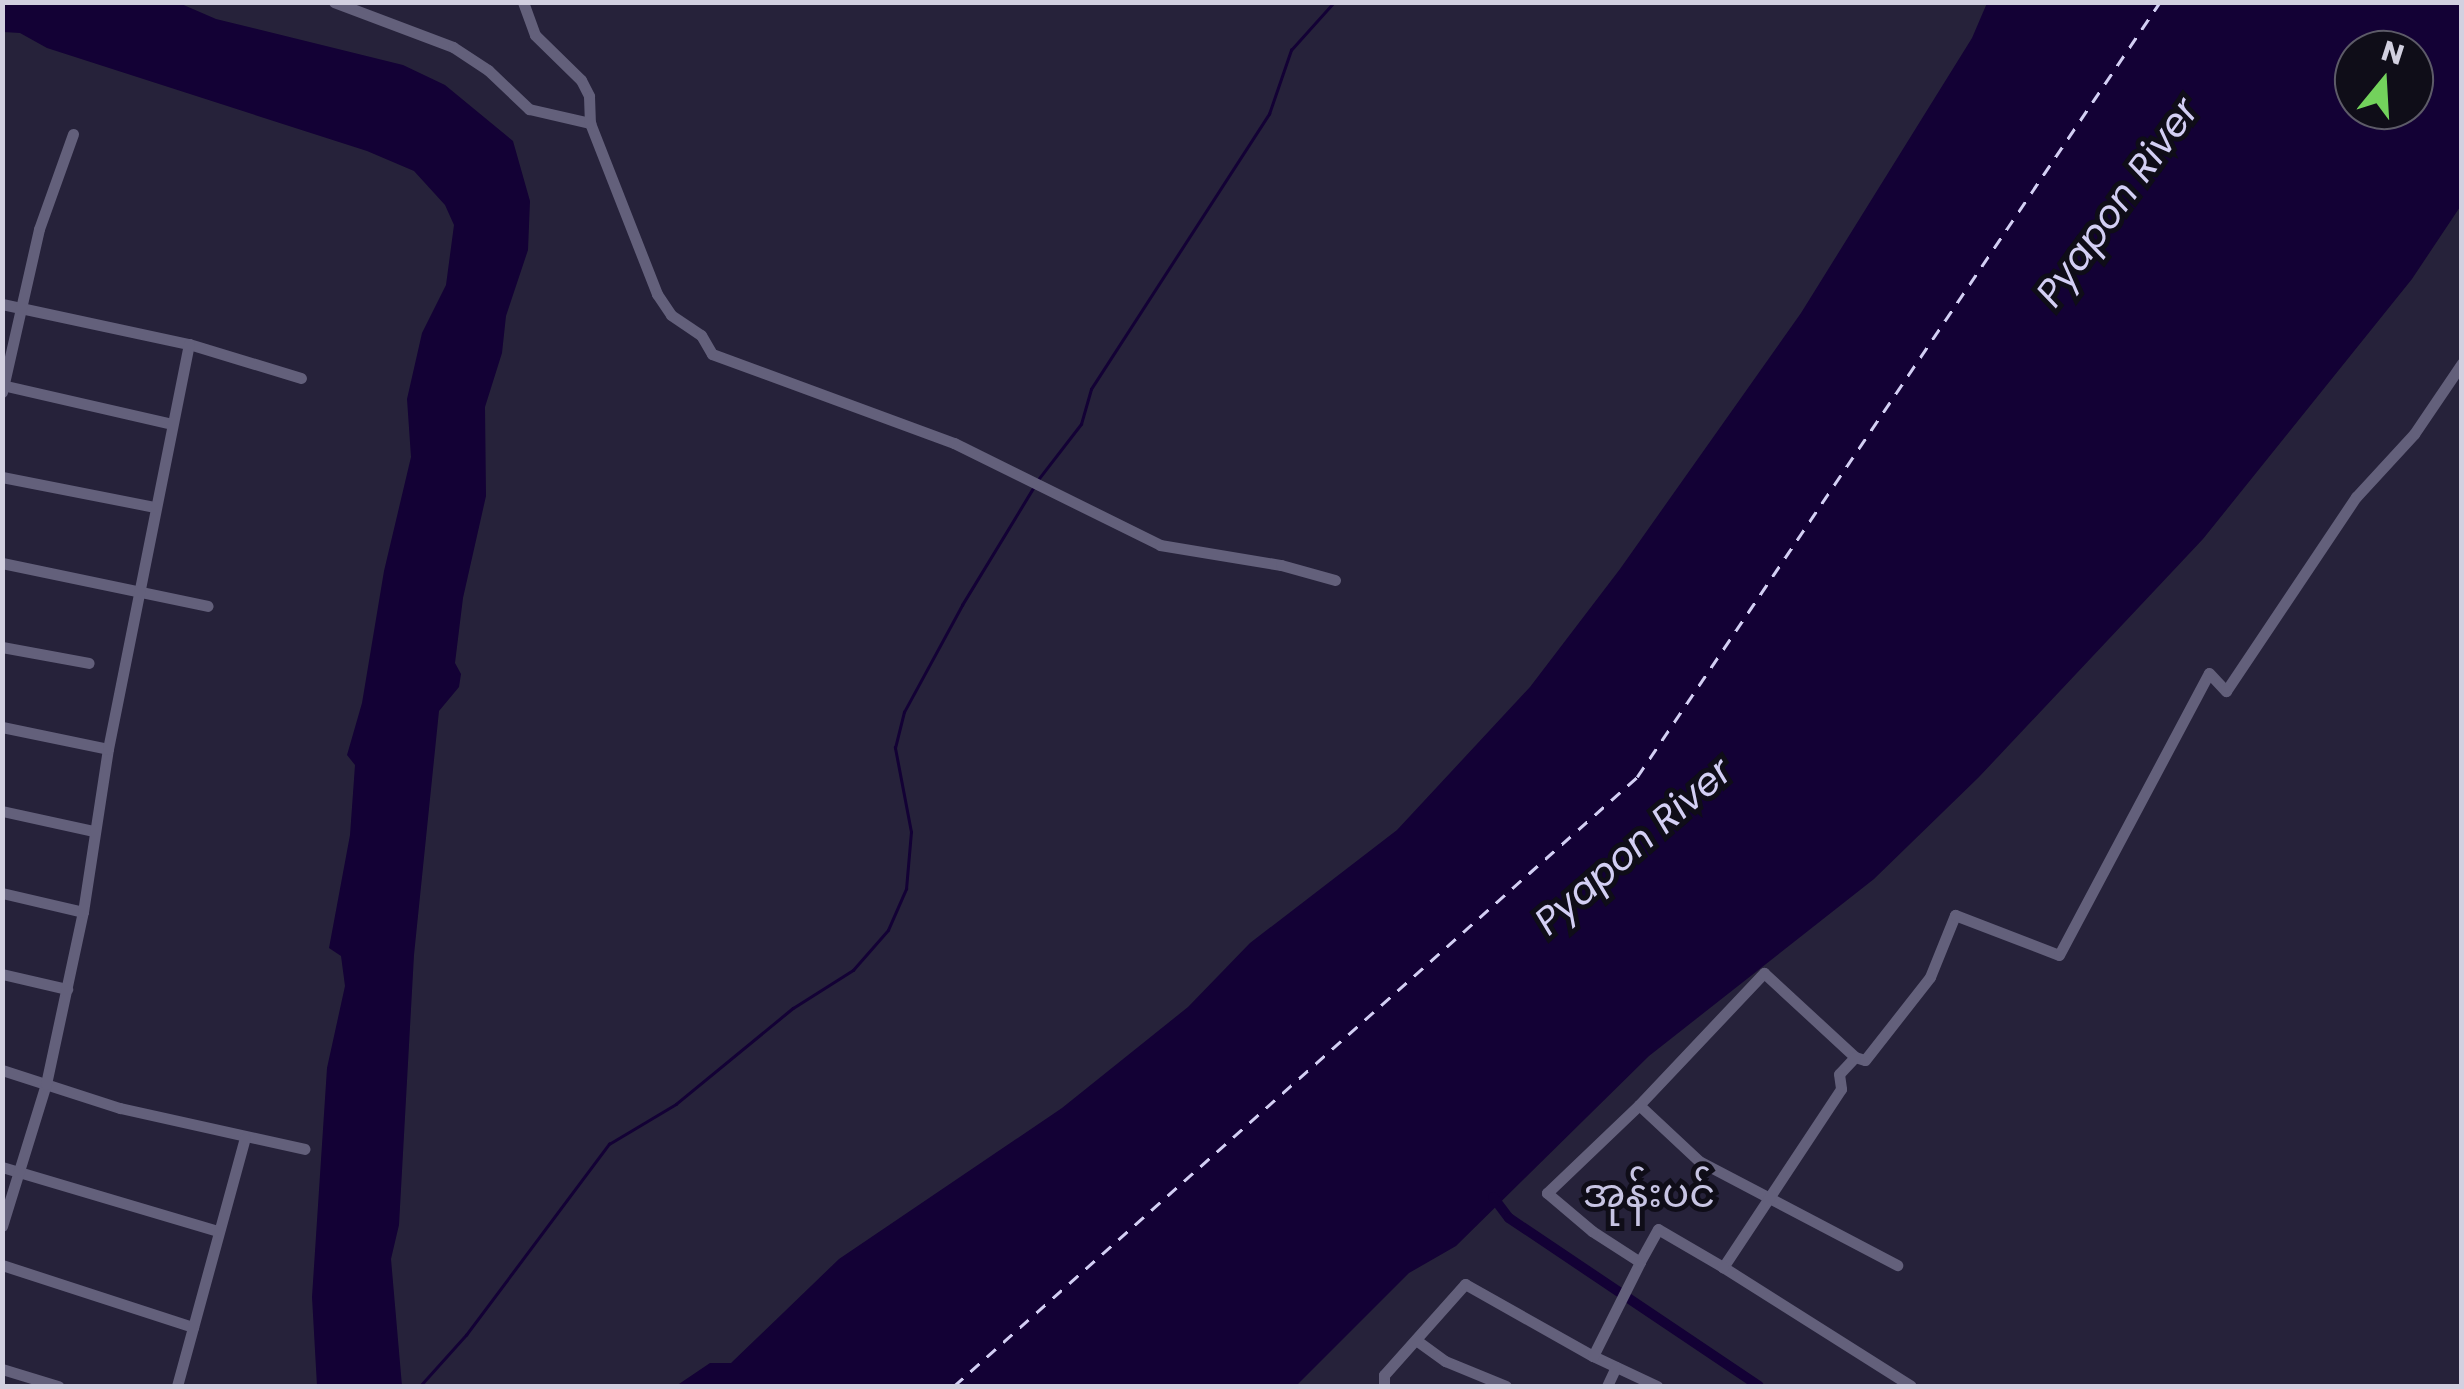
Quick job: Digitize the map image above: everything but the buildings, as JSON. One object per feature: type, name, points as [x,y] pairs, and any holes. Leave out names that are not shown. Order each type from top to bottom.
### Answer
[{"type":"street","points":[[334,2],[452,47],[488,70],[529,109],[590,123]]},
{"type":"street","points":[[523,2],[535,36],[582,80],[589,96],[590,123],[657,294],[671,315],[701,335],[708,351],[954,443],[1160,544],[1281,565],[1336,580]]},
{"type":"street","points":[[74,134],[39,229],[3,388],[172,424]]},
{"type":"street","points":[[2,304],[189,344],[301,378]]},
{"type":"street","points":[[2,1226],[46,1084],[83,912],[108,750],[189,344]]},
{"type":"street","points":[[1640,1262],[1592,1231],[1547,1192],[1639,1104],[1764,972],[1855,1057],[1865,1060],[1930,977],[1954,915],[2059,955],[2209,672],[2226,691],[2356,497],[2414,434],[2462,363]]},
{"type":"street","points":[[2,477],[155,507]]},
{"type":"street","points":[[2,563],[208,606]]},
{"type":"street","points":[[2,647],[88,663]]},
{"type":"street","points":[[2,727],[108,750]]},
{"type":"street","points":[[2,811],[93,831]]},
{"type":"street","points":[[2,893],[83,912]]},
{"type":"street","points":[[2,974],[66,989]]},
{"type":"street","points":[[1723,1267],[1841,1090],[1838,1074],[1855,1057]]},
{"type":"street","points":[[2,1070],[120,1108],[306,1149]]},
{"type":"street","points":[[1639,1104],[1699,1160],[1898,1264]]},
{"type":"street","points":[[177,1386],[245,1138]]},
{"type":"street","points":[[2,1166],[218,1231]]},
{"type":"street","points":[[1593,1356],[1658,1229],[1911,1386]]},
{"type":"street","points":[[2,1266],[193,1327]]},
{"type":"street","points":[[1384,1386],[1384,1376],[1465,1284],[1593,1356],[1656,1386]]},
{"type":"street","points":[[1416,1340],[1446,1361],[1506,1386]]},
{"type":"street","points":[[1606,1386],[1616,1366]]},
{"type":"street","points":[[2,1368],[58,1386]]},
{"type":"water","points":[[2,3],[179,3],[216,19],[403,65],[445,85],[513,141],[530,201],[528,250],[506,316],[502,353],[485,407],[486,496],[463,598],[455,663],[461,674],[459,687],[439,711],[414,955],[399,1225],[391,1259],[402,1386],[317,1386],[312,1297],[327,1068],[345,986],[341,956],[329,948],[350,835],[355,765],[347,755],[362,703],[384,571],[411,457],[407,399],[422,333],[446,285],[454,225],[445,205],[414,171],[367,151],[47,48],[20,33],[3,32]]},
{"type":"water","name":"Pyapon River","points":[[1987,3],[2461,3],[2462,204],[2412,279],[2203,539],[1979,777],[1874,879],[1649,1056],[1456,1246],[1409,1273],[1296,1386],[676,1386],[710,1363],[731,1363],[839,1259],[1062,1108],[1188,1007],[1250,943],[1397,830],[1530,687],[1620,569],[1801,313],[1972,38]]},
{"type":"waterway","points":[[1037,481],[1081,424],[1091,389],[1269,114],[1291,50],[1334,2]]},
{"type":"waterway","points":[[420,1386],[466,1335],[609,1144],[676,1104],[793,1008],[853,970],[888,930],[906,889],[911,832],[895,748],[904,712],[962,605],[1033,488]]},
{"type":"waterway","points":[[1493,1197],[1509,1218],[1759,1386]]},
{"type":"ferry route","points":[[954,1386],[1637,777],[2160,2]]},
{"type":"district","name":"အုန်းပင်","points":[[1649,1193]]}]
